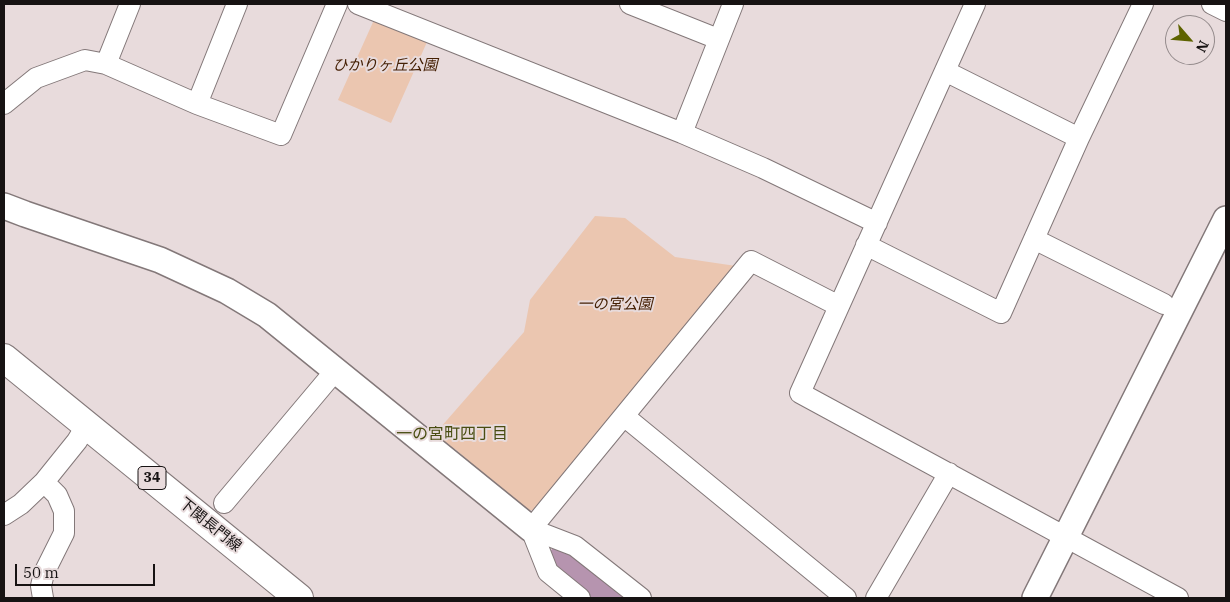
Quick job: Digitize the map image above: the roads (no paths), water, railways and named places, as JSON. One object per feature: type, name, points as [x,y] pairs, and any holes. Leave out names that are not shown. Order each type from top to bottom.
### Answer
[{"type":"main road","name":"下関長門線","points":[[4,358],[299,598]]},
{"type":"street","points":[[106,64],[130,4]]},
{"type":"street","points":[[196,104],[237,4]]},
{"type":"street","points":[[4,104],[36,78],[85,60],[106,64],[196,104],[281,135],[338,4]]},
{"type":"street","points":[[358,4],[682,132],[763,168],[877,223]]},
{"type":"street","points":[[630,4],[718,39]]},
{"type":"street","points":[[682,132],[733,4]]},
{"type":"street","points":[[975,4],[800,393],[1178,598]]},
{"type":"street","points":[[866,245],[1001,313],[1079,138],[1143,4]]},
{"type":"street","points":[[1212,4],[1226,11]]},
{"type":"street","points":[[945,71],[1079,138]]},
{"type":"street","points":[[4,206],[160,260],[227,291],[267,316],[531,529],[575,546],[641,598]]},
{"type":"street","points":[[1035,598],[1226,218]]},
{"type":"street","points":[[1034,239],[1164,304]]},
{"type":"street","points":[[531,529],[751,261],[838,306]]},
{"type":"street","points":[[224,503],[335,371]]},
{"type":"street","points":[[624,416],[846,598]]},
{"type":"street","points":[[4,515],[21,504],[44,482],[77,441],[86,426]]},
{"type":"street","points":[[876,598],[949,473]]},
{"type":"street","points":[[43,598],[44,573],[64,533],[64,511],[56,495],[44,482]]},
{"type":"street","points":[[531,529],[548,572],[580,598]]},
{"type":"waterway","points":[[564,561],[611,598]]},
{"type":"district","name":"一の宮町四丁目","points":[[452,434]]},
{"type":"park label","name":"ひかりヶ丘公園","points":[[385,66]]},
{"type":"park label","name":"一の宮公園","points":[[615,305]]}]
